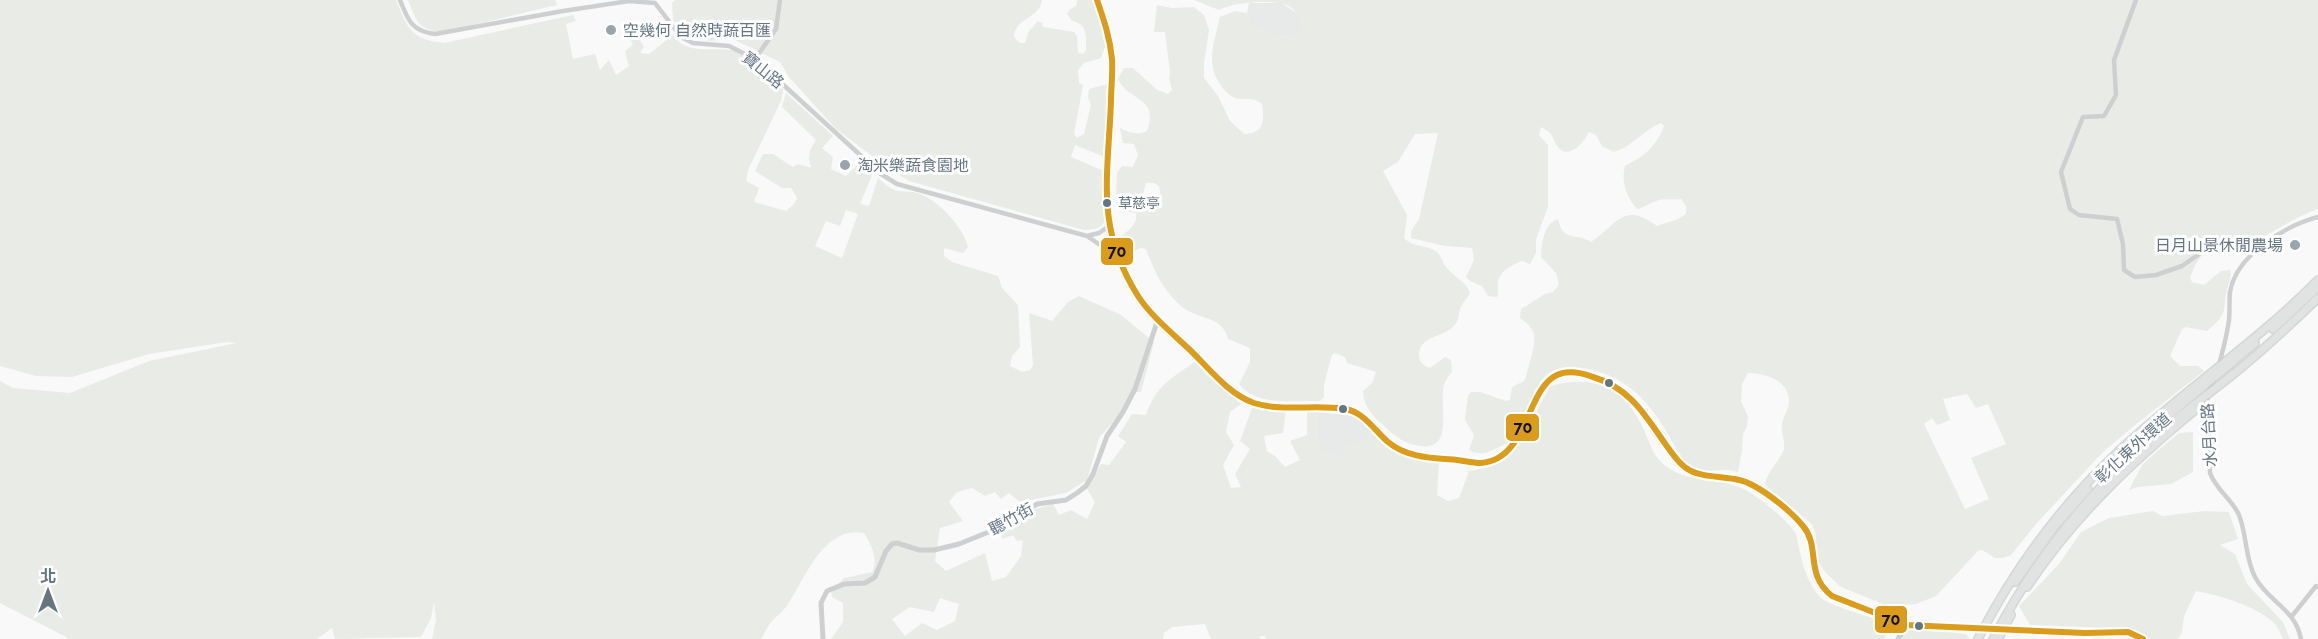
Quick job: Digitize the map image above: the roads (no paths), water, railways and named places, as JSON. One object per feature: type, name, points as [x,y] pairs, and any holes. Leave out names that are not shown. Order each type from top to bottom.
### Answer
[{"type":"main road","points":[[1097,0],[1109,36],[1112,62],[1106,201],[1109,225],[1119,258],[1138,297],[1232,391],[1256,404],[1346,409],[1365,418],[1387,441],[1401,451],[1418,456],[1480,463],[1497,459],[1511,448],[1544,387],[1555,375],[1570,372],[1594,377],[1619,389],[1636,402],[1684,468],[1698,473],[1743,480],[1802,524],[1808,533],[1816,577],[1822,588],[1832,596],[1906,626],[2127,632],[2143,639]]},
{"type":"main road","points":[[2297,313],[2318,279]]},
{"type":"main road","name":"彰化東外環道","points":[[2176,415],[2207,396],[2226,380],[2297,313],[2318,286]]},
{"type":"main road","name":"彰化東外環道","points":[[1983,639],[1986,628],[2030,567],[2055,526],[2126,456],[2176,415],[2217,377],[2318,298]]},
{"type":"main road","points":[[2030,567],[2066,533],[2090,493],[2126,456],[2176,415],[2219,368],[2297,313],[2318,304]]},
{"type":"main road","name":"彰化東外環道","points":[[1993,639],[2001,629],[2030,567]]},
{"type":"main road","points":[[1978,639],[1986,628]]},
{"type":"main road","points":[[1998,639],[2001,629]]},
{"type":"street","name":"寶山路","points":[[400,0],[414,27],[421,32],[435,34],[607,4],[629,1],[655,2],[681,37],[693,42],[729,46],[755,59],[881,174],[897,184],[1087,237],[1119,258]]},
{"type":"street","points":[[755,59],[776,29],[780,0]]},
{"type":"street","points":[[2136,0],[2114,60],[2116,94],[2104,116],[2083,117],[2061,172],[2070,209],[2079,215],[2117,219],[2124,244],[2124,270],[2135,277],[2156,275],[2182,266],[2202,252],[2236,247],[2257,250]]},
{"type":"street","name":"水月台路","points":[[2301,639],[2292,616],[2255,577],[2248,559],[2238,514],[2213,482],[2210,473],[2207,396],[2217,377],[2229,318],[2230,291],[2239,268],[2257,250],[2275,237],[2318,217]]},
{"type":"street","points":[[1087,237],[1099,233],[1109,225]]},
{"type":"street","name":"聽竹街","points":[[823,639],[821,603],[827,591],[844,584],[865,584],[875,578],[886,551],[892,544],[897,543],[919,550],[934,550],[959,544],[1001,527],[1036,504],[1071,498],[1086,486],[1099,463],[1107,436],[1135,389],[1158,319]]},
{"type":"street","points":[[2292,616],[2317,586]]},
{"type":"street","points":[[1898,639],[1906,626]]},
{"type":"street","points":[[2038,639],[2039,631]]},
{"type":"place","name":"空幾何 自然時蔬百匯","points":[[611,30]]},
{"type":"place","name":"淘米樂蔬食園地","points":[[845,165]]},
{"type":"place","name":"草慈亭","points":[[1107,203]]},
{"type":"place","name":"日月山景休閒農場","points":[[2295,245]]}]
